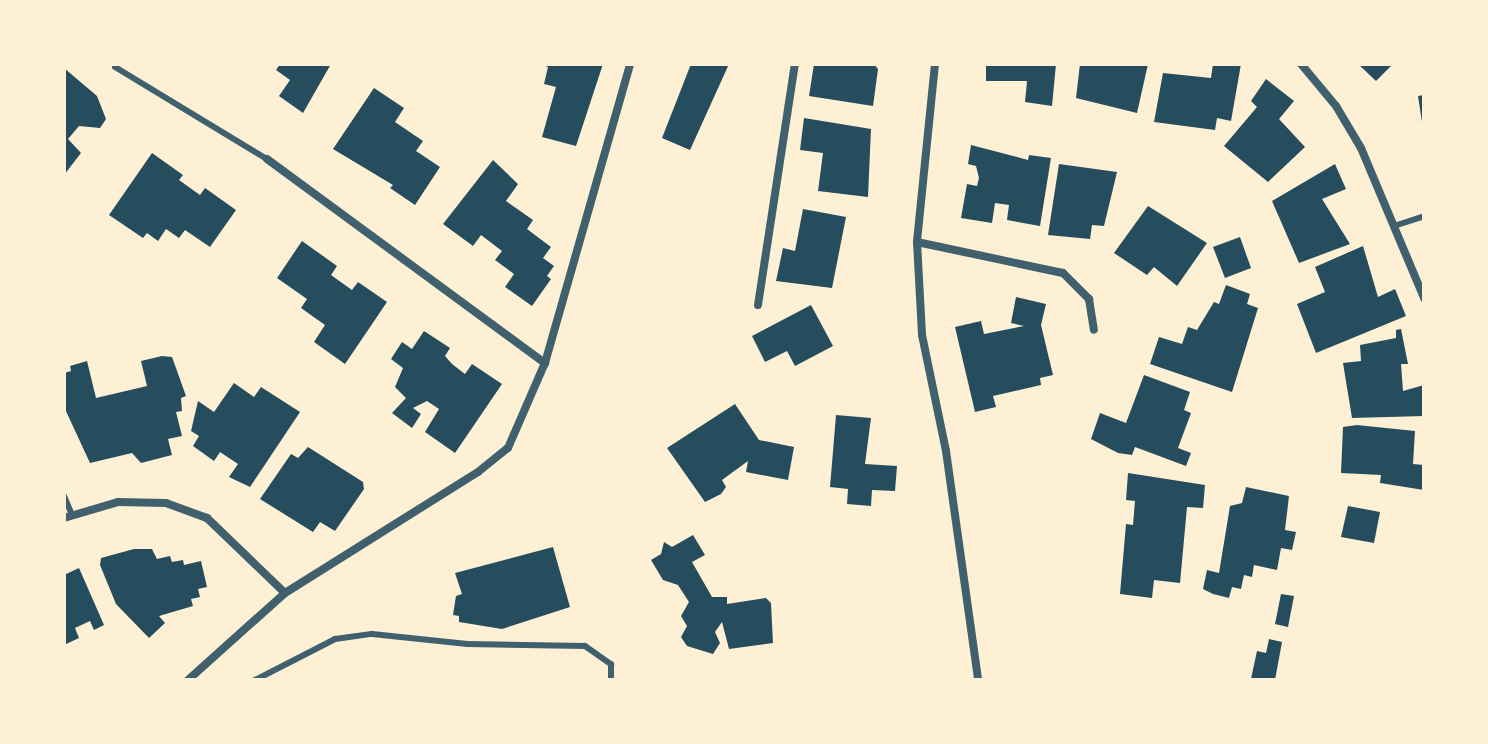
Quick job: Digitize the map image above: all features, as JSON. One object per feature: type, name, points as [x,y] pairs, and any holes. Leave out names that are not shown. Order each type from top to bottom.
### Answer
[{"type":"street","points":[[188,680],[285,593],[478,472],[508,448],[545,363],[630,64]]},
{"type":"street","points":[[758,305],[795,64]]},
{"type":"street","points":[[935,64],[917,242],[922,335],[946,451],[978,680]]},
{"type":"street","points":[[1301,64],[1336,106],[1361,148],[1424,298]]},
{"type":"street","points":[[267,159],[545,363]]},
{"type":"street","points":[[917,242],[1063,273],[1089,299],[1094,330]]},
{"type":"street","points":[[68,516],[118,502],[166,503],[207,518],[285,593]]},
{"type":"lane","points":[[115,67],[267,159]]},
{"type":"lane","points":[[1394,226],[1424,216]]},
{"type":"lane","points":[[64,496],[68,516]]},
{"type":"lane","points":[[255,680],[335,639],[372,634],[467,644],[585,646],[611,664],[611,680]]},
{"type":"building","points":[[280,64],[331,64],[303,113],[279,96],[290,80],[276,70]]},
{"type":"building","points":[[540,64],[603,64],[576,146],[542,137],[556,87],[544,84],[548,67]]},
{"type":"building","points":[[691,64],[729,64],[690,150],[662,138]]},
{"type":"building","points":[[814,64],[874,64],[878,69],[873,106],[809,96]]},
{"type":"building","points":[[986,64],[1056,64],[1052,106],[1025,102],[1027,81],[986,81]]},
{"type":"building","points":[[1080,64],[1148,64],[1137,113],[1076,98]]},
{"type":"building","points":[[1213,64],[1241,64],[1231,121],[1217,118],[1215,130],[1154,122],[1163,73],[1211,78]]},
{"type":"building","points":[[1358,64],[1393,64],[1376,81]]},
{"type":"building","points":[[64,68],[97,96],[106,119],[100,128],[79,126],[68,139],[81,153],[64,175]]},
{"type":"building","points":[[1266,79],[1294,101],[1279,119],[1305,147],[1268,182],[1224,146],[1257,107],[1251,101]]},
{"type":"building","points":[[374,88],[404,108],[395,122],[423,141],[416,151],[440,167],[415,205],[390,188],[393,185],[333,149]]},
{"type":"building","points":[[1424,95],[1424,122],[1422,122],[1418,96]]},
{"type":"building","points":[[804,118],[871,129],[868,197],[818,191],[823,153],[800,150]]},
{"type":"building","points":[[971,145],[1028,160],[1029,155],[1051,158],[1040,226],[1007,220],[1009,205],[995,203],[992,223],[961,218],[967,184],[977,186],[979,178],[976,166],[968,164]]},
{"type":"building","points":[[152,153],[183,175],[179,180],[200,195],[205,188],[236,210],[210,247],[185,230],[179,238],[166,229],[158,241],[147,233],[143,238],[109,215]]},
{"type":"building","points":[[493,160],[518,184],[506,201],[533,220],[527,229],[551,247],[543,258],[554,266],[547,276],[551,279],[532,306],[505,287],[514,274],[495,260],[502,251],[481,235],[473,246],[443,224]]},
{"type":"building","points":[[1059,164],[1117,172],[1104,226],[1092,225],[1090,239],[1048,235]]},
{"type":"building","points":[[1335,164],[1346,189],[1322,199],[1350,244],[1299,263],[1272,201]]},
{"type":"building","points":[[1148,206],[1207,243],[1177,286],[1154,267],[1147,275],[1114,253]]},
{"type":"building","points":[[803,209],[846,217],[832,288],[776,281],[783,248],[795,251]]},
{"type":"building","points":[[1240,237],[1251,268],[1225,278],[1213,247]]},
{"type":"building","points":[[302,241],[337,266],[331,275],[352,290],[358,282],[387,302],[345,364],[314,342],[325,325],[301,308],[307,299],[277,278]]},
{"type":"building","points":[[1363,246],[1378,297],[1395,289],[1406,316],[1316,353],[1297,304],[1325,292],[1315,267]]},
{"type":"building","points":[[1226,285],[1250,294],[1247,304],[1258,308],[1232,392],[1150,364],[1159,337],[1182,344],[1188,327],[1197,330],[1214,302],[1219,304]]},
{"type":"building","points":[[1016,297],[1046,304],[1041,325],[1053,375],[1040,378],[1041,385],[993,396],[996,407],[975,412],[955,327],[981,321],[984,334],[1024,326],[1011,323]]},
{"type":"building","points":[[811,305],[833,346],[795,366],[787,351],[765,362],[752,336]]},
{"type":"building","points":[[1401,329],[1408,364],[1401,364],[1403,391],[1424,385],[1424,416],[1352,418],[1343,363],[1361,361],[1360,345],[1396,338],[1396,330]]},
{"type":"building","points":[[424,331],[450,348],[445,356],[465,374],[472,364],[502,384],[455,453],[425,432],[439,409],[427,401],[413,408],[421,414],[412,428],[392,413],[406,398],[395,387],[403,368],[391,359],[402,342],[412,349]]},
{"type":"building","points":[[172,357],[186,396],[181,398],[182,411],[176,412],[182,436],[168,439],[172,455],[141,463],[132,453],[90,463],[65,409],[64,373],[71,371],[70,366],[87,361],[96,398],[147,386],[141,361]]},
{"type":"building","points":[[1144,375],[1190,392],[1184,410],[1191,413],[1178,448],[1191,453],[1186,466],[1135,447],[1132,455],[1118,453],[1091,439],[1100,413],[1126,423]]},
{"type":"building","points":[[234,383],[254,397],[261,387],[300,412],[250,487],[229,477],[238,464],[220,452],[214,461],[193,446],[199,436],[191,431],[198,401],[214,412]]},
{"type":"building","points":[[735,404],[759,440],[794,447],[788,480],[746,472],[748,461],[722,480],[726,487],[721,494],[705,502],[667,448]]},
{"type":"building","points":[[836,415],[871,418],[865,464],[897,466],[895,491],[872,490],[871,506],[847,504],[848,489],[830,487]]},
{"type":"building","points":[[1357,425],[1415,431],[1413,464],[1424,465],[1424,490],[1380,483],[1381,475],[1341,473],[1343,427]]},
{"type":"building","points":[[308,447],[363,482],[364,489],[335,531],[320,522],[313,532],[260,499],[291,454],[298,458]]},
{"type":"building","points":[[1128,473],[1205,485],[1203,508],[1187,507],[1180,583],[1154,580],[1152,598],[1120,594],[1126,524],[1133,525],[1135,501],[1126,500]]},
{"type":"building","points":[[1246,487],[1289,496],[1285,530],[1296,532],[1292,550],[1281,548],[1277,570],[1254,565],[1252,577],[1244,575],[1241,589],[1232,587],[1229,598],[1203,589],[1207,570],[1219,573],[1230,506],[1242,503]]},
{"type":"building","points":[[1348,506],[1380,512],[1374,543],[1341,537]]},
{"type":"building","points":[[693,535],[705,555],[692,562],[712,597],[727,597],[727,604],[766,598],[771,603],[773,643],[729,649],[722,622],[715,632],[720,643],[713,654],[687,646],[681,637],[687,626],[681,616],[689,602],[678,585],[663,580],[651,560],[661,554],[664,542],[672,547]]},
{"type":"building","points":[[553,547],[570,607],[502,629],[459,622],[459,616],[453,615],[456,596],[462,594],[455,573]]},
{"type":"building","points":[[134,549],[152,549],[157,559],[170,556],[172,562],[183,560],[184,565],[201,561],[207,587],[198,589],[200,597],[191,599],[193,606],[159,616],[165,623],[149,638],[116,604],[100,565],[101,558]]},
{"type":"building","points":[[79,568],[104,625],[94,630],[90,621],[75,628],[79,638],[64,645],[64,575]]},
{"type":"building","points":[[1281,594],[1294,596],[1288,627],[1275,624]]},
{"type":"building","points":[[1269,639],[1282,642],[1275,680],[1251,679],[1257,651],[1266,653]]}]
